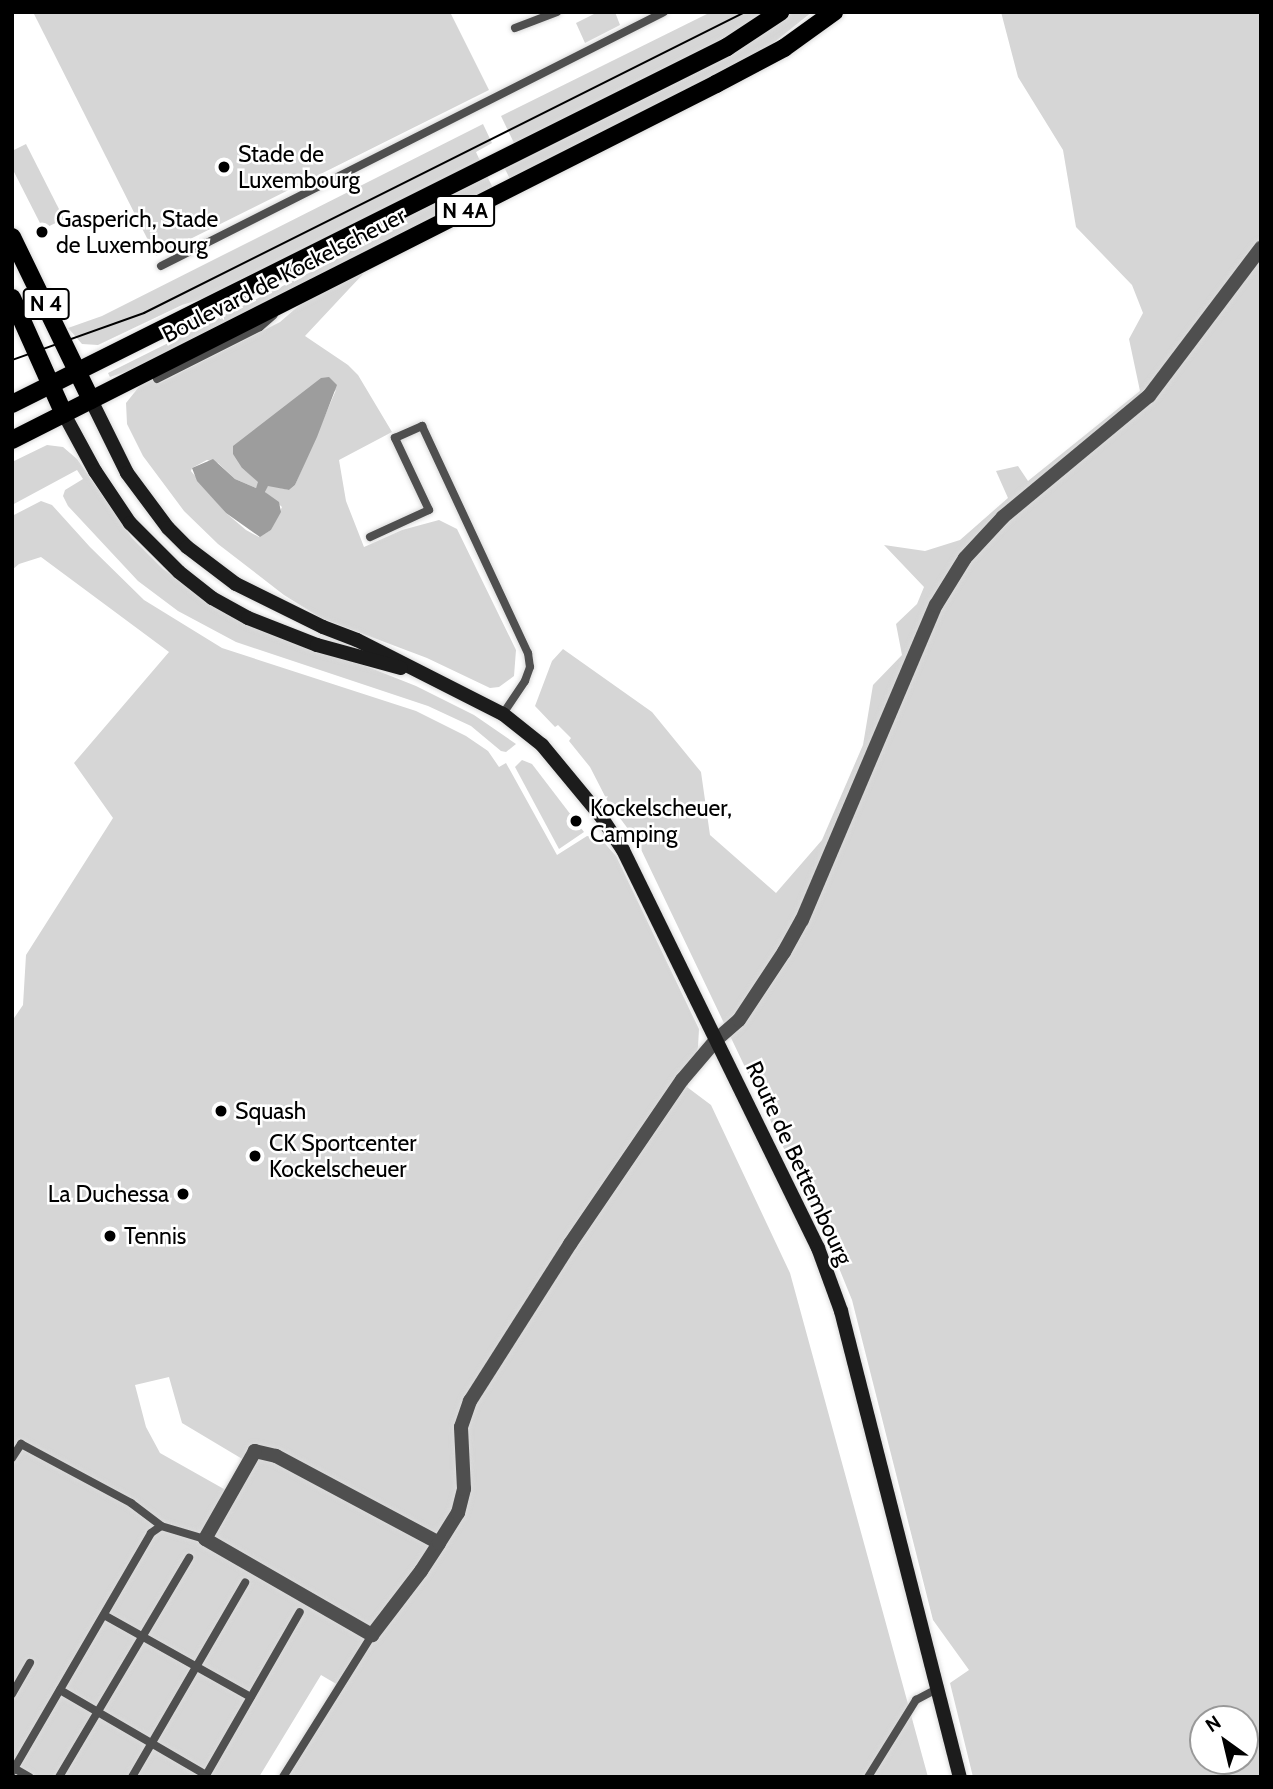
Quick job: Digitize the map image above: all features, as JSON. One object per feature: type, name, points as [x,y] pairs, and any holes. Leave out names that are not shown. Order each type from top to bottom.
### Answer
[{"type":"main road","name":"Boulevard de Kockelscheuer","points":[[12,404],[727,47],[780,12]]},
{"type":"main road","name":"Boulevard de Kockelscheuer","points":[[12,440],[716,84],[784,48],[834,12]]},
{"type":"main road","name":"N 4","points":[[12,237],[91,400]]},
{"type":"main road","name":"N 4","points":[[12,298],[64,414]]},
{"type":"main road","name":"Route de Bettembourg","points":[[91,400],[127,472],[168,528],[187,547],[236,584],[503,714],[542,745],[600,815],[624,850],[818,1248],[841,1311],[960,1777]]},
{"type":"main road","name":"Route de Bettembourg","points":[[64,414],[101,480],[130,523],[179,572],[212,598],[248,618],[317,645],[422,673]]},
{"type":"street","points":[[439,1543],[276,1455],[255,1451],[205,1539],[372,1636],[439,1543],[458,1513],[464,1489],[461,1427],[470,1401],[570,1244],[682,1080],[716,1040],[739,1020],[802,920],[932,616],[965,558],[1003,517],[1149,396],[1261,248]]},
{"type":"lane","points":[[515,28],[557,12]]},
{"type":"lane","points":[[161,266],[664,12]]},
{"type":"lane","points":[[157,379],[260,327],[311,289]]},
{"type":"lane","points":[[370,537],[429,510],[395,439],[422,426],[528,653],[530,667],[525,681],[503,714]]},
{"type":"lane","points":[[12,1458],[21,1444],[131,1503],[160,1526],[205,1539]]},
{"type":"lane","points":[[29,1777],[13,1769],[151,1533],[160,1526]]},
{"type":"lane","points":[[59,1777],[189,1558]]},
{"type":"lane","points":[[132,1777],[245,1583]]},
{"type":"lane","points":[[60,1690],[205,1776],[300,1612]]},
{"type":"lane","points":[[104,1615],[251,1697]]},
{"type":"lane","points":[[283,1777],[372,1636]]},
{"type":"lane","points":[[12,1694],[30,1663]]},
{"type":"lane","points":[[868,1777],[916,1700],[937,1689]]},
{"type":"shaded area","name":"Stade de Luxembourg","points":[[33,12],[450,12],[489,90],[156,256]]},
{"type":"shaded area","points":[[598,12],[615,12],[620,25],[585,43],[576,23]]},
{"type":"shaded area","points":[[711,12],[769,12],[739,32],[515,145],[501,116]]},
{"type":"shaded area","points":[[793,12],[812,12],[767,48],[510,179],[504,167],[731,53]]},
{"type":"shaded area","points":[[1001,12],[1261,12],[1261,1777],[973,1777],[950,1683],[969,1670],[933,1620],[852,1300],[828,1241],[637,841],[608,802],[590,767],[569,741],[571,738],[558,725],[555,727],[535,706],[552,661],[563,649],[652,712],[701,772],[710,835],[776,893],[822,840],[863,745],[873,685],[902,655],[896,624],[917,604],[924,587],[884,545],[925,551],[960,540],[1008,498],[996,471],[1018,466],[1028,481],[1140,391],[1129,339],[1143,313],[1132,285],[1076,227],[1063,150],[1018,77]]},
{"type":"shaded area","points":[[483,124],[492,143],[476,152],[481,163],[218,294],[182,305],[98,345],[82,344],[68,328],[102,316]]},
{"type":"shaded area","points":[[26,144],[64,219],[43,229],[12,168],[12,151]]},
{"type":"shaded area","points":[[487,176],[493,188],[128,371],[110,377],[108,373],[331,262],[362,240]]},
{"type":"shaded area","points":[[359,272],[363,274],[305,336],[348,365],[358,375],[392,432],[339,460],[346,501],[364,547],[402,530],[439,520],[457,529],[516,650],[514,676],[499,687],[490,688],[427,658],[321,618],[284,595],[218,544],[184,511],[143,456],[127,424],[126,403],[146,378],[155,376],[160,383],[280,322],[310,296]],"holes":[[[336,390],[295,485],[289,490],[268,485],[265,492],[282,507],[271,530],[259,537],[226,513],[191,471],[207,460],[218,463],[235,479],[256,488],[259,482],[242,468]]]},
{"type":"shaded area","points":[[329,377],[337,385],[295,485],[289,490],[268,486],[265,492],[279,502],[281,512],[271,530],[260,537],[226,513],[197,481],[192,468],[213,459],[235,479],[256,488],[258,482],[242,468],[233,454],[233,446],[321,378]]},
{"type":"shaded area","points":[[47,445],[63,447],[77,459],[132,538],[163,569],[217,607],[416,686],[474,715],[516,744],[506,752],[501,751],[471,726],[428,706],[236,642],[178,611],[138,581],[68,506],[63,496],[65,490],[83,479],[77,470],[12,505],[12,462]]},
{"type":"shaded area","points":[[41,501],[52,505],[144,600],[222,648],[416,711],[466,736],[488,751],[499,767],[506,763],[557,855],[587,836],[600,838],[616,856],[699,1029],[698,1047],[687,1087],[711,1105],[790,1273],[928,1777],[283,1777],[338,1685],[321,1675],[259,1777],[12,1777],[12,1021],[23,1005],[26,955],[113,818],[74,763],[169,652],[41,557],[19,564],[12,570],[12,516]],"holes":[[[169,1377],[182,1423],[249,1463],[231,1493],[160,1453],[146,1427],[135,1385]]]},
{"type":"shaded area","points":[[522,760],[532,764],[584,832],[559,849],[515,767]]},
{"type":"tram line","points":[[12,360],[144,313],[745,12]]},
{"type":"place","name":"Stade de Luxembourg","points":[[224,167]]},
{"type":"place","name":"Gasperich, Stade de Luxembourg","points":[[42,232]]},
{"type":"place","name":"Kockelscheuer, Camping","points":[[576,821]]},
{"type":"place","name":"Squash","points":[[221,1111]]},
{"type":"place","name":"CK Sportcenter Kockelscheuer","points":[[255,1156]]},
{"type":"place","name":"La Duchessa","points":[[183,1194]]},
{"type":"place","name":"Tennis","points":[[110,1236]]}]
